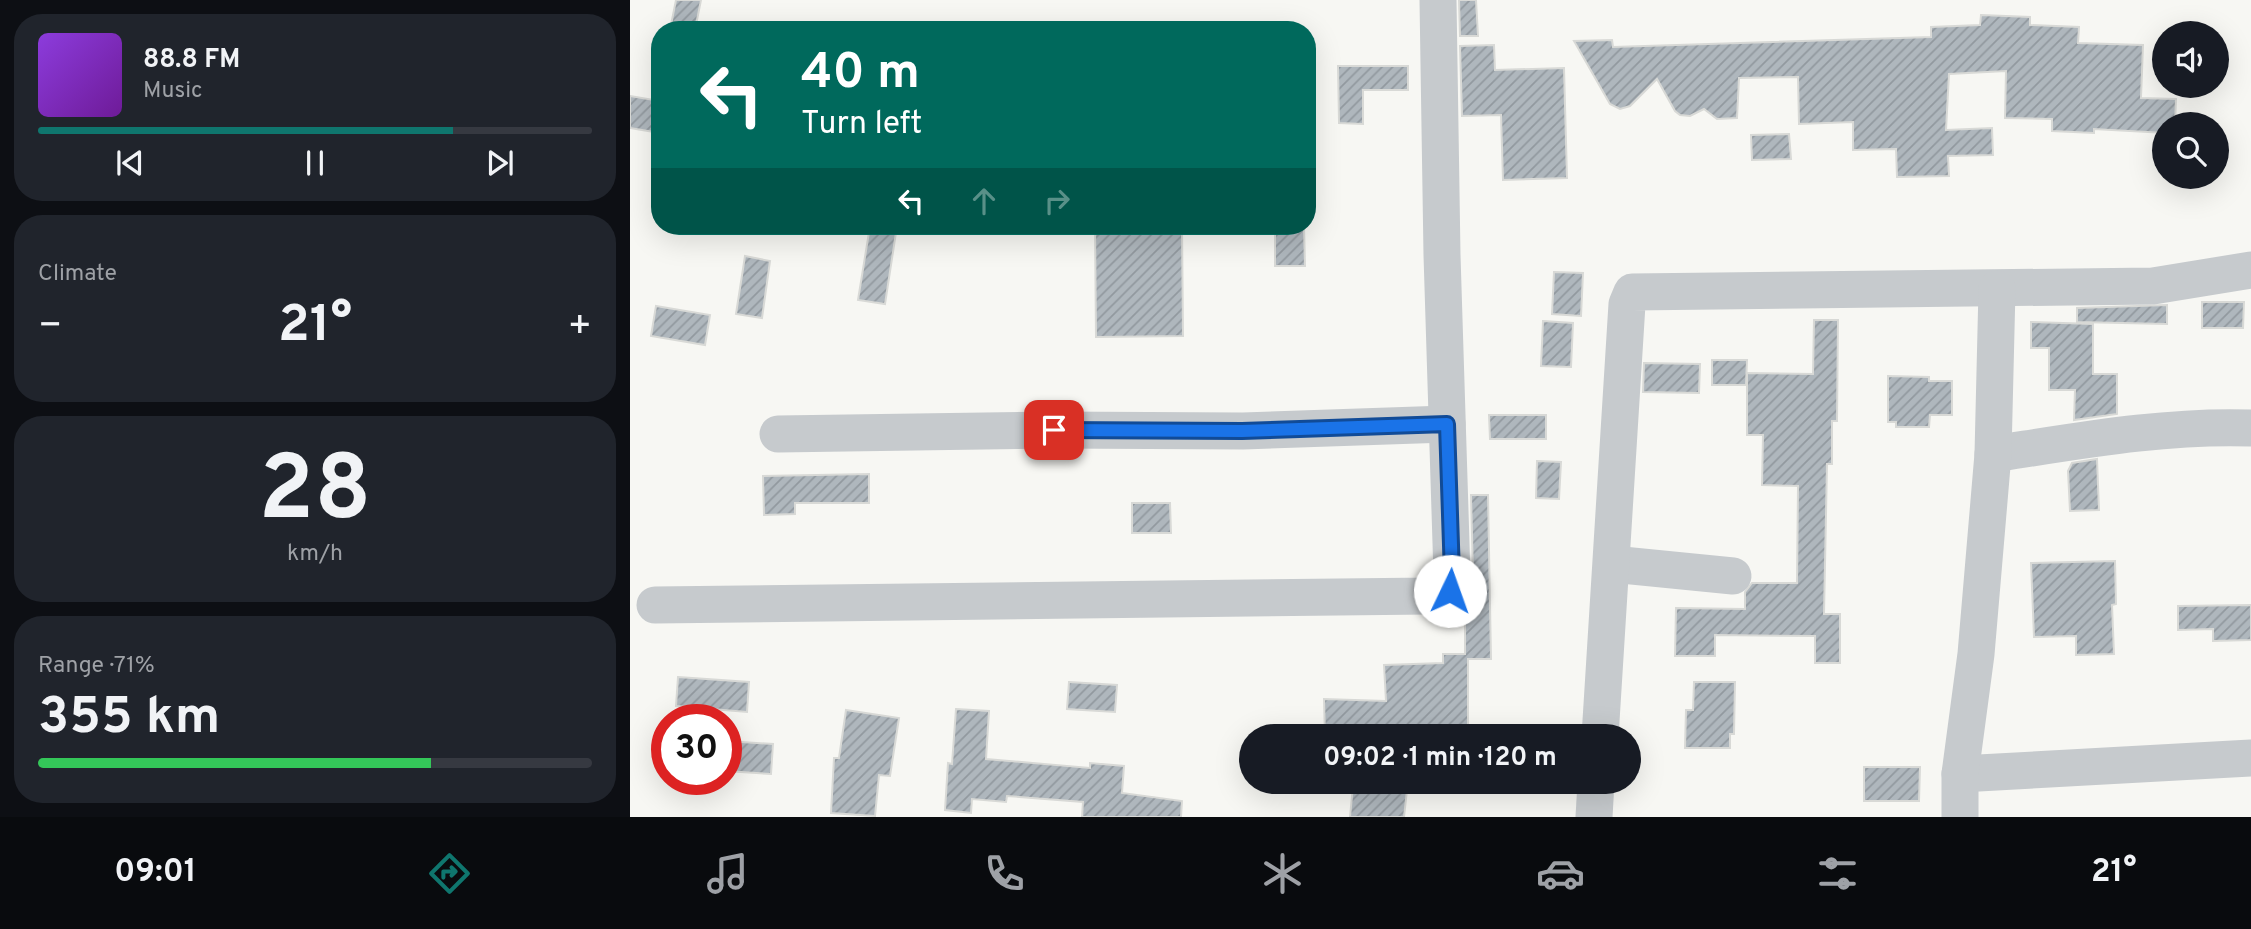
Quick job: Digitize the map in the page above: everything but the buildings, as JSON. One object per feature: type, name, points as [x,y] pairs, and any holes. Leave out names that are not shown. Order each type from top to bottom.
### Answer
[{"type":"street","points":[[655,605],[1429,596],[1450,591],[1452,575],[1442,255],[1438,0]]},
{"type":"street","points":[[1601,724],[1627,304],[1632,292],[2153,286],[2251,270]]},
{"type":"street","points":[[1960,817],[1960,774],[1976,654],[1993,454],[1997,289]]},
{"type":"street","points":[[778,434],[1054,430],[1242,431],[1447,424]]},
{"type":"street","points":[[1993,454],[2087,439],[2214,427],[2251,428]]},
{"type":"street","points":[[1612,564],[1733,576]]},
{"type":"street","points":[[1960,774],[2251,758]]},
{"type":"street","points":[[1594,817],[1595,794]]},
{"type":"route","points":[[1054,430],[1242,431],[1447,424],[1452,575],[1450,591]]}]
